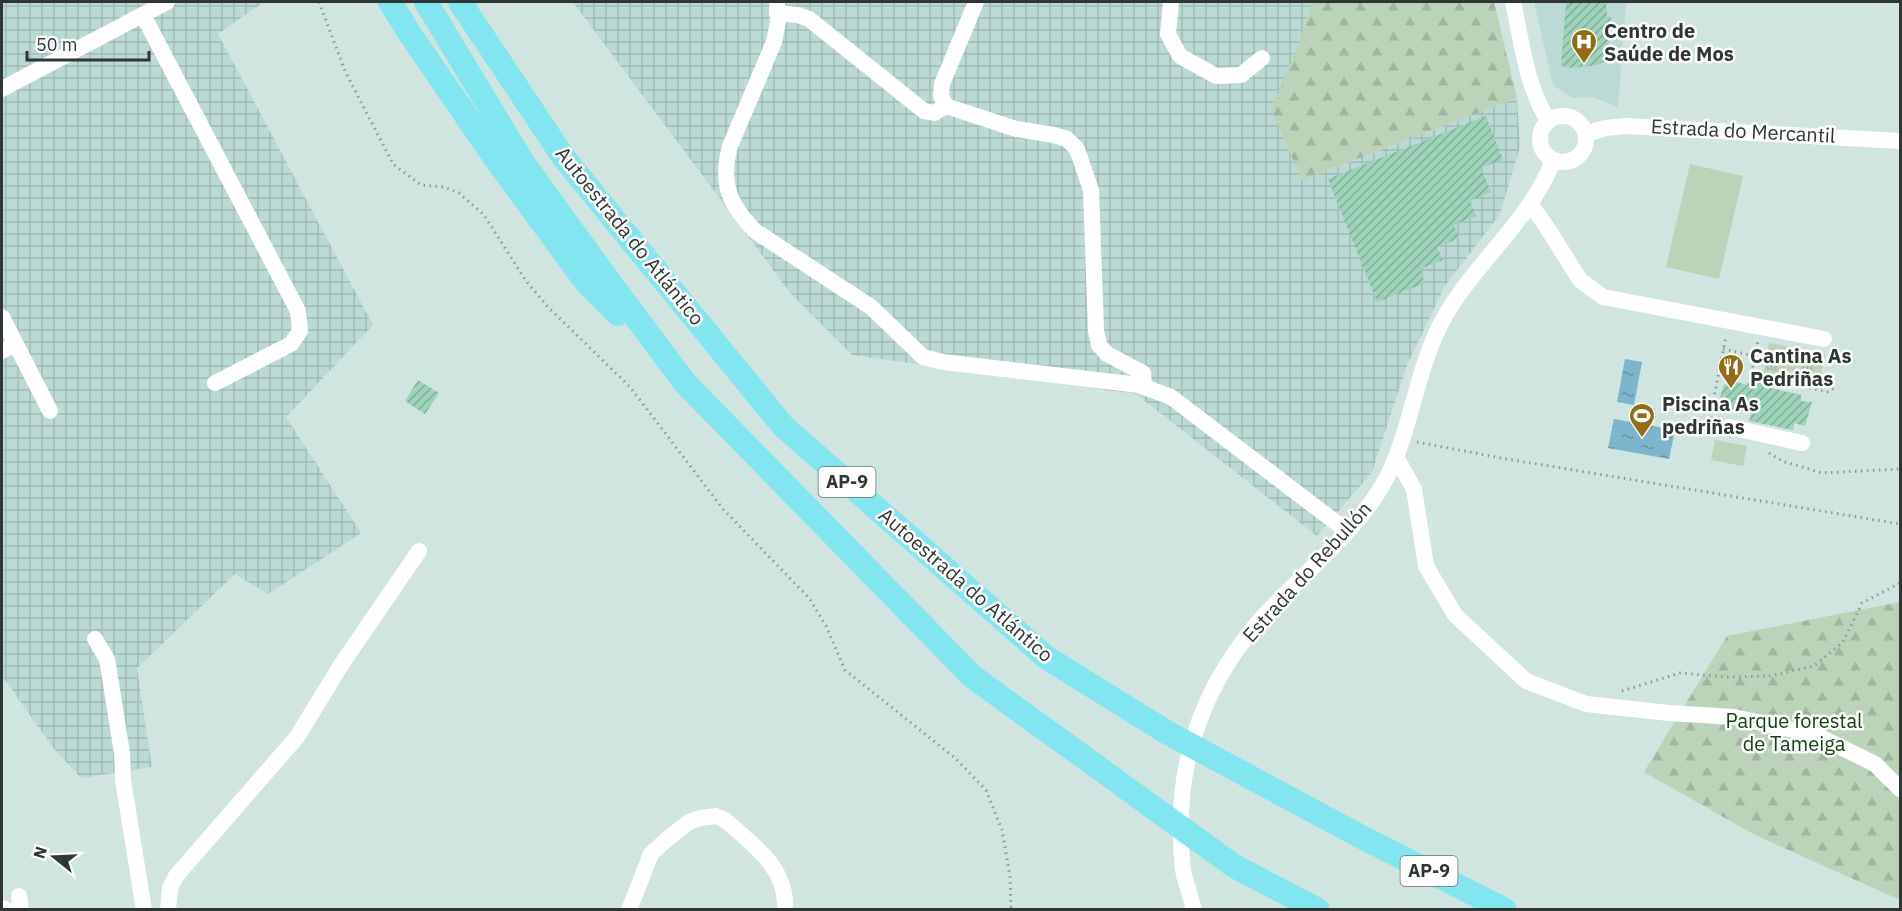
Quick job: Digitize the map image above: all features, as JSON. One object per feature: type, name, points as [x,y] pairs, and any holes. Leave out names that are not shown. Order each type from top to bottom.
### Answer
[{"type":"highway","points":[[390,2],[497,161],[586,282],[685,382]]},
{"type":"highway","name":"Autoestrada do Atlántico","points":[[426,2],[522,161],[685,382],[973,677],[1234,866],[1318,909]]},
{"type":"highway","name":"Autoestrada do Atlántico","points":[[460,2],[564,158],[783,426],[1047,658],[1168,733],[1354,833],[1505,909]]},
{"type":"street","points":[[2,89],[167,2]]},
{"type":"street","points":[[976,2],[942,84],[941,96],[946,106],[1016,129],[1054,135],[1066,139],[1077,149],[1091,190],[1096,331],[1099,345],[1107,354],[1143,373],[1144,387]]},
{"type":"street","points":[[1171,2],[1168,34],[1180,56],[1216,76],[1241,75],[1262,58]]},
{"type":"street","points":[[1513,2],[1530,77],[1549,120]]},
{"type":"street","points":[[946,106],[934,113],[924,111],[809,20],[777,7],[778,22],[774,42],[730,146],[726,162],[726,179],[730,198],[740,215],[755,231],[871,307],[923,357],[943,362],[1144,387],[1171,397],[1347,531]]},
{"type":"street","points":[[143,15],[298,310],[300,331],[291,344],[215,383]]},
{"type":"street","points":[[1556,117],[1572,117],[1578,121],[1586,134],[1585,149],[1575,160],[1560,163],[1553,160],[1543,152],[1540,145],[1541,131],[1549,120],[1556,117]]},
{"type":"street","name":"Estrada do Mercantil","points":[[1586,134],[1605,128],[1626,126],[1900,141]]},
{"type":"street","name":"Estrada do Rebullón","points":[[1194,909],[1184,873],[1181,834],[1182,790],[1185,767],[1200,716],[1213,688],[1249,634],[1347,531],[1376,496],[1396,457],[1424,361],[1445,316],[1480,265],[1530,204],[1553,160]]},
{"type":"street","points":[[1530,204],[1580,280],[1603,297],[1824,339]]},
{"type":"street","points":[[2,317],[8,347],[50,411]]},
{"type":"street","points":[[1729,427],[1802,443]]},
{"type":"street","points":[[1396,457],[1414,489],[1426,566],[1455,615],[1526,681],[1586,704],[1734,717],[1816,735],[1875,764],[1900,789]]},
{"type":"street","points":[[168,909],[170,888],[176,876],[297,737],[341,665],[419,551]]},
{"type":"street","points":[[95,639],[107,659],[122,753],[123,780],[144,909]]},
{"type":"street","points":[[629,909],[651,854],[689,822],[716,816],[725,820],[769,859],[782,881],[785,905]]},
{"type":"street","points":[[2,908],[7,909]]},
{"type":"path","points":[[319,2],[345,71],[393,164],[421,185],[444,187],[459,193],[484,215],[533,290],[548,308],[630,387],[723,509],[809,598],[826,626],[845,670],[956,758],[986,790],[1002,830],[1010,876],[1011,909]]},
{"type":"path","points":[[1729,322],[1711,418],[1722,426],[1729,427]]},
{"type":"path","points":[[1749,385],[1760,328]]},
{"type":"path","points":[[1724,349],[1755,356]]},
{"type":"path","points":[[1751,374],[1827,392],[1835,388]]},
{"type":"path","points":[[1758,433],[1759,447],[1782,461],[1822,473],[1900,469]]},
{"type":"path","points":[[1402,439],[1501,458],[1900,524]]},
{"type":"path","points":[[1619,693],[1680,673],[1726,677],[1770,676],[1814,666],[1843,642],[1862,603],[1900,583]]},
{"type":"shaded area","points":[[2,2],[264,2],[218,34],[373,325],[286,417],[361,533],[268,594],[235,574],[137,668],[152,767],[81,778],[55,750],[2,676]]},
{"type":"shaded area","points":[[573,2],[1312,2],[1300,41],[1302,180],[1517,98],[1520,147],[1500,214],[1445,286],[1407,365],[1372,472],[1317,536],[1136,394],[852,355],[791,294]]},
{"type":"shaded area","name":"Centro de Saúde de Mos","points":[[1534,2],[1626,2],[1618,107],[1593,97],[1572,98],[1553,85]]},
{"type":"green space","points":[[1312,2],[1494,2],[1517,98],[1302,180],[1271,109],[1300,41]]},
{"type":"green space","points":[[1690,164],[1743,176],[1719,279],[1666,267]]},
{"type":"green space","points":[[1769,343],[1825,354],[1819,386],[1763,374]]},
{"type":"green space","points":[[1715,440],[1747,446],[1743,466],[1711,460]]},
{"type":"green space","name":"Parque forestal de Tameiga","points":[[1900,602],[1900,900],[1755,835],[1644,772],[1727,636]]},
{"type":"water","name":"Piscina As pedriñas","points":[[1625,359],[1642,362],[1634,405],[1617,402]]},
{"type":"water","name":"Piscina As pedriñas","points":[[1614,419],[1675,430],[1669,459],[1608,448]]},
{"type":"building","points":[[1566,2],[1606,2],[1607,17],[1611,17],[1608,54],[1605,61],[1598,65],[1573,68],[1561,66]]},
{"type":"building","points":[[1486,116],[1503,160],[1481,168],[1491,192],[1470,201],[1476,216],[1454,225],[1459,238],[1437,247],[1443,260],[1420,269],[1425,283],[1377,302],[1328,179]]},
{"type":"building","points":[[1760,379],[1772,383],[1771,388],[1801,395],[1801,401],[1812,402],[1805,426],[1794,423],[1793,430],[1749,421],[1751,413],[1717,407],[1724,384],[1735,386],[1736,382],[1756,387]]},
{"type":"building","points":[[418,380],[439,393],[425,414],[405,401]]},
{"type":"place","name":"Centro de Saúde de Mos","points":[[1584,65]]},
{"type":"place","name":"Cantina As Pedriñas","points":[[1731,390]]},
{"type":"place","name":"Piscina As pedriñas","points":[[1642,439]]}]
